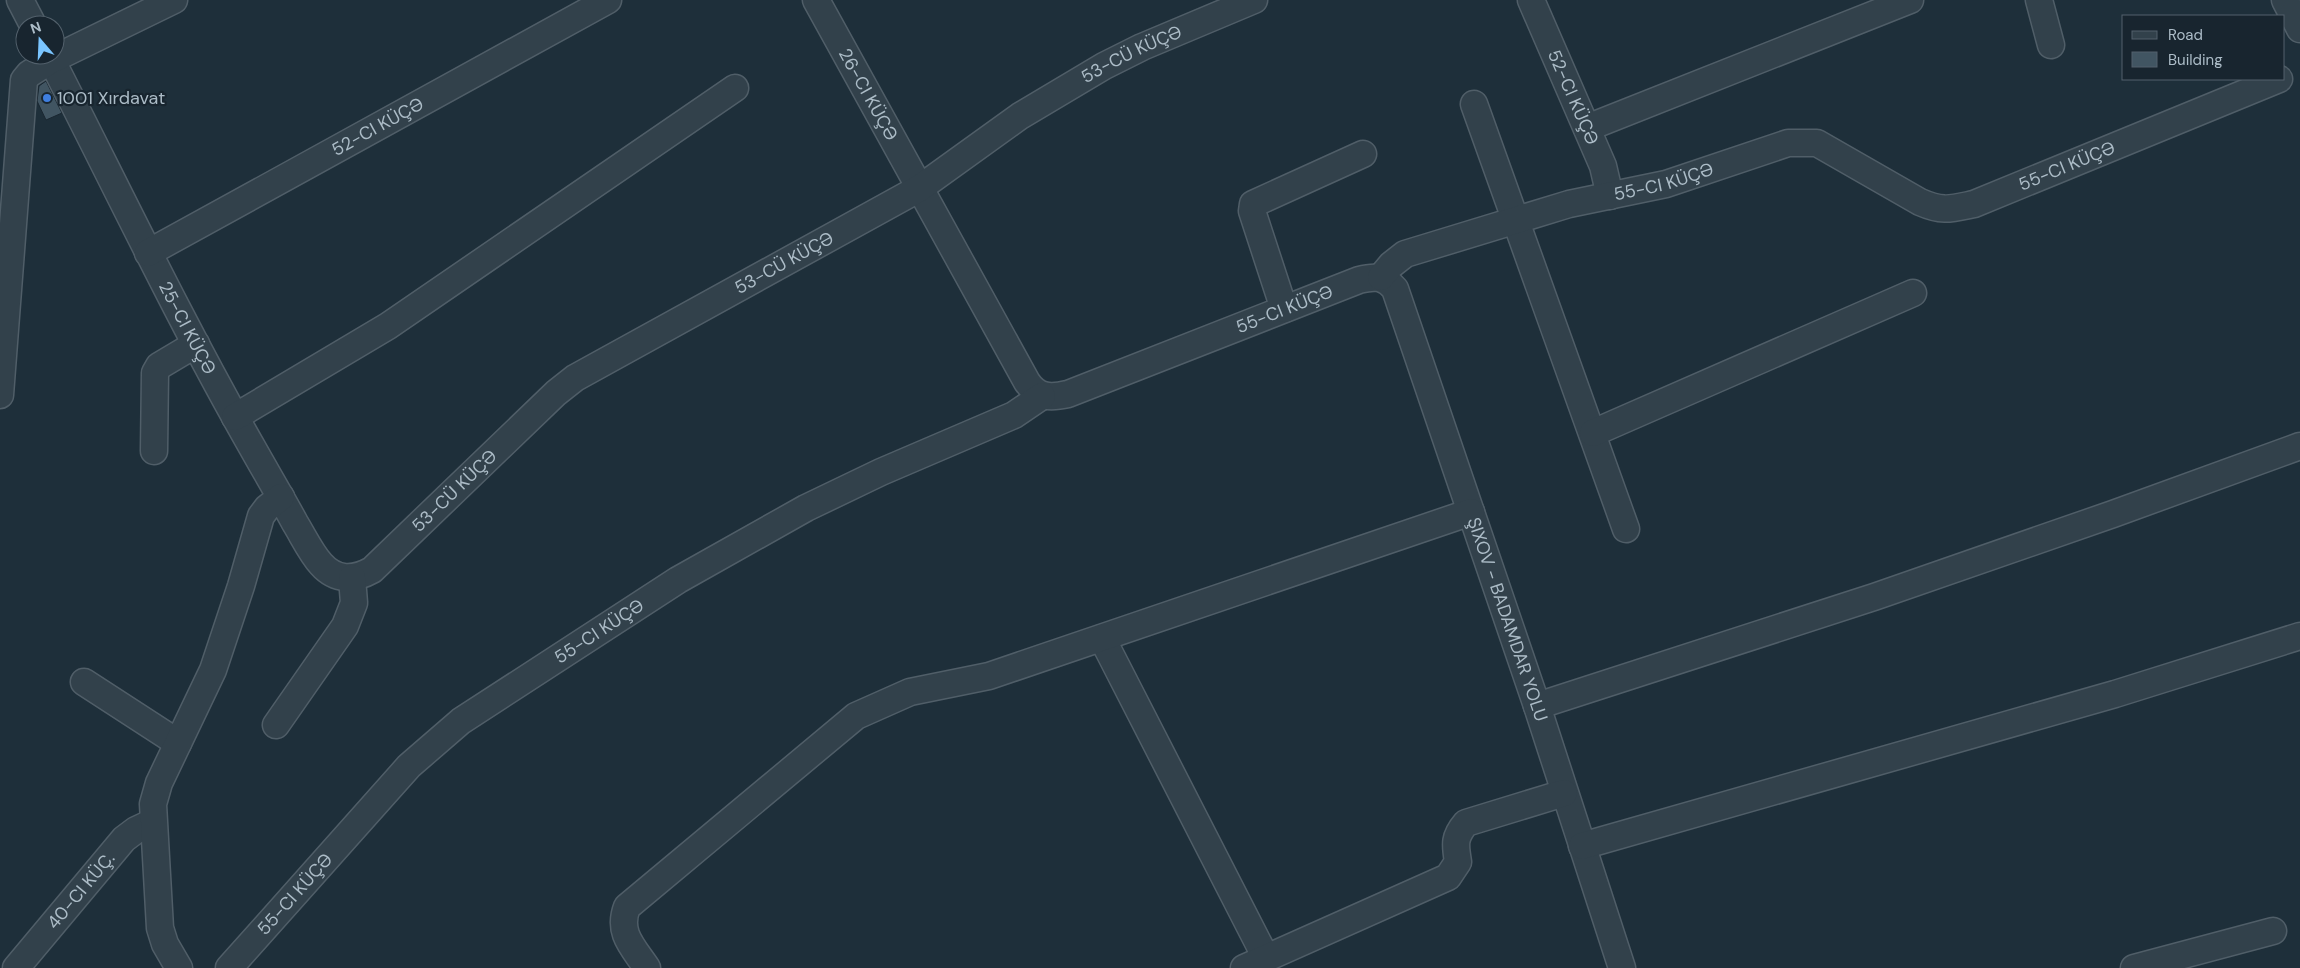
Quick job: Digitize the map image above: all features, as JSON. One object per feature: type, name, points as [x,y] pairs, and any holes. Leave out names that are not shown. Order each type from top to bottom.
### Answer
[{"type":"street","points":[[20,0],[28,15]]},
{"type":"street","points":[[65,50],[174,0]]},
{"type":"street","name":"52-CI KÜÇƏ","points":[[148,253],[608,0]]},
{"type":"street","points":[[816,0],[1027,382],[1036,393],[1042,396]]},
{"type":"street","name":"53-CÜ KÜÇƏ","points":[[352,578],[372,570],[556,393],[575,378],[920,188],[1020,116],[1104,66],[1142,47],[1254,0]]},
{"type":"street","name":"52-CI KÜÇƏ","points":[[1531,0],[1603,166],[1610,196]]},
{"type":"street","points":[[1587,128],[1910,0]]},
{"type":"street","points":[[2039,0],[2051,45]]},
{"type":"street","points":[[2285,0],[2300,29]]},
{"type":"street","points":[[0,395],[22,86],[29,74],[40,65]]},
{"type":"street","name":"25-CI KÜÇƏ","points":[[54,65],[148,253],[235,418],[280,497],[321,564],[341,578],[352,578]]},
{"type":"street","points":[[2285,77],[2300,70]]},
{"type":"street","name":"55-CI KÜÇƏ","points":[[229,968],[409,766],[461,721],[670,585],[780,522],[881,472],[1014,415],[1042,396],[1052,398],[1068,394],[1359,280],[1381,277],[1391,265],[1405,254],[1569,204],[1666,184],[1788,143],[1817,143],[1936,209],[1951,209],[1974,204],[2277,80]]},
{"type":"street","points":[[235,418],[388,326],[735,88]]},
{"type":"street","points":[[1474,104],[1626,529]]},
{"type":"street","points":[[1284,309],[1252,211],[1253,204],[1363,154]]},
{"type":"street","points":[[1381,277],[1388,281],[1395,289],[1537,706],[1622,968]]},
{"type":"street","points":[[1593,433],[1913,293]]},
{"type":"street","points":[[154,451],[155,373],[159,366],[196,344]]},
{"type":"street","points":[[1537,706],[1883,594],[2300,446]]},
{"type":"street","points":[[180,968],[165,944],[160,928],[153,804],[159,783],[213,670],[241,586],[261,516],[280,497]]},
{"type":"street","points":[[647,968],[625,936],[622,920],[627,907],[856,716],[910,692],[989,676],[1471,512]]},
{"type":"street","points":[[276,725],[345,626],[354,602],[352,578]]},
{"type":"street","points":[[1102,638],[1255,963],[1448,877],[1458,862],[1457,833],[1466,823],[1564,793]]},
{"type":"street","points":[[1582,846],[2115,694],[2297,645]]},
{"type":"street","points":[[84,682],[178,743]]},
{"type":"street","points":[[16,968],[124,839],[136,830],[153,822]]},
{"type":"street","points":[[2134,968],[2273,931]]},
{"type":"building","points":[[46,81],[62,113],[46,120],[37,101],[39,86]]},
{"type":"place","name":"1001 Xırdavat","points":[[47,98]]}]
